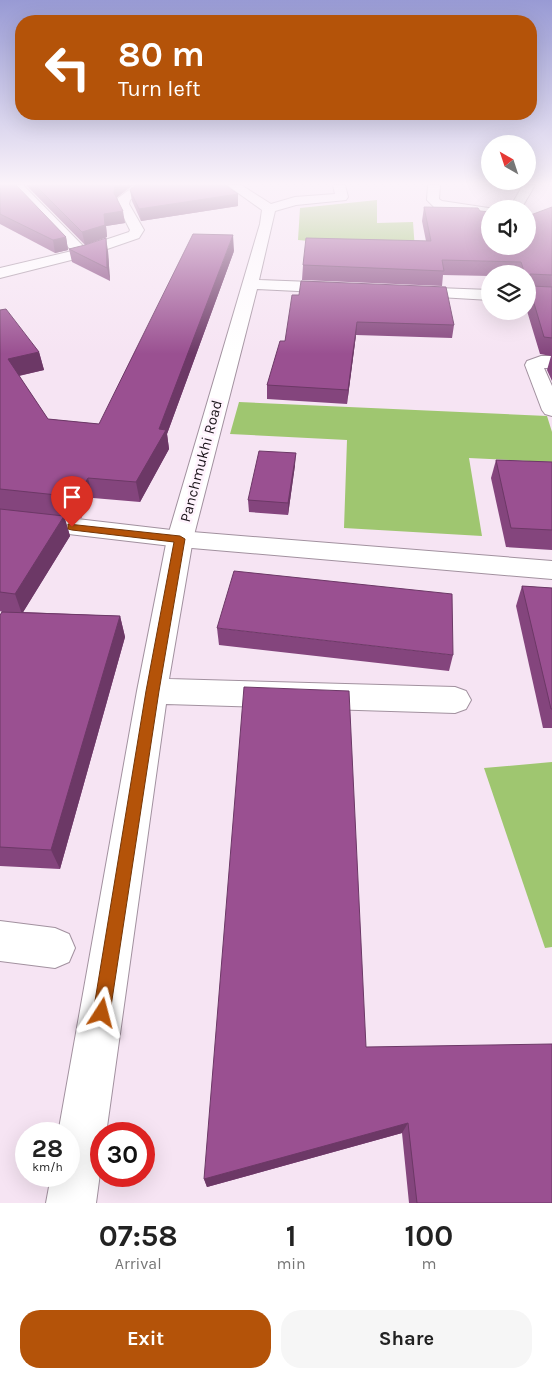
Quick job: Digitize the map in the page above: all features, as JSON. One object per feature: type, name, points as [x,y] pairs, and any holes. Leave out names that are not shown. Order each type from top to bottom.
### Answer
[{"type":"street","points":[[70,241],[82,253]]},
{"type":"street","points":[[0,273],[82,253],[116,241]]},
{"type":"street","name":"Panchmukhi Road","points":[[72,1203],[152,691],[180,539],[262,241]]},
{"type":"street","points":[[250,284],[356,289]]},
{"type":"street","points":[[394,291],[481,295]]},
{"type":"street","points":[[552,362],[541,362],[534,365],[552,410]]},
{"type":"street","points":[[0,518],[180,539],[552,570]]},
{"type":"street","points":[[152,691],[455,700]]},
{"type":"street","points":[[0,941],[55,948]]},
{"type":"green space","points":[[311,241],[414,241],[415,250]]},
{"type":"green space","points":[[239,402],[547,416],[552,432],[552,462],[469,458],[482,536],[344,528],[347,440],[230,434]]},
{"type":"green space","points":[[552,762],[552,947],[545,948],[484,768]]},
{"type":"building","points":[[97,241],[106,241],[107,268],[69,249]]},
{"type":"building","points":[[189,241],[231,241],[159,429],[166,430],[136,482],[88,478],[76,497],[0,489],[0,310],[6,309],[39,352],[8,359],[48,419],[99,424]]},
{"type":"building","points":[[306,241],[481,241],[481,255],[536,255],[536,241],[552,241],[552,275],[536,274],[536,265],[522,265],[521,262],[442,260],[444,271],[303,265]]},
{"type":"building","points":[[301,281],[446,287],[454,325],[357,322],[348,390],[267,385],[280,341],[285,341],[292,295],[299,295]]},
{"type":"building","points":[[536,286],[552,287],[552,338],[544,337],[536,310]]},
{"type":"building","points":[[259,451],[296,453],[288,503],[248,500]]},
{"type":"building","points":[[496,460],[552,462],[552,530],[511,528]]},
{"type":"building","points":[[0,509],[64,516],[15,594],[0,592]]},
{"type":"building","points":[[234,571],[452,594],[453,655],[217,628]]},
{"type":"building","points":[[522,586],[552,588],[552,709],[551,709]]},
{"type":"building","points":[[2,612],[120,616],[51,850],[0,847],[0,615]]},
{"type":"building","points":[[244,687],[349,691],[366,1047],[552,1044],[552,1203],[417,1203],[408,1123],[204,1179]]},
{"type":"route","points":[[72,527],[180,539],[152,691],[102,1013]]}]
